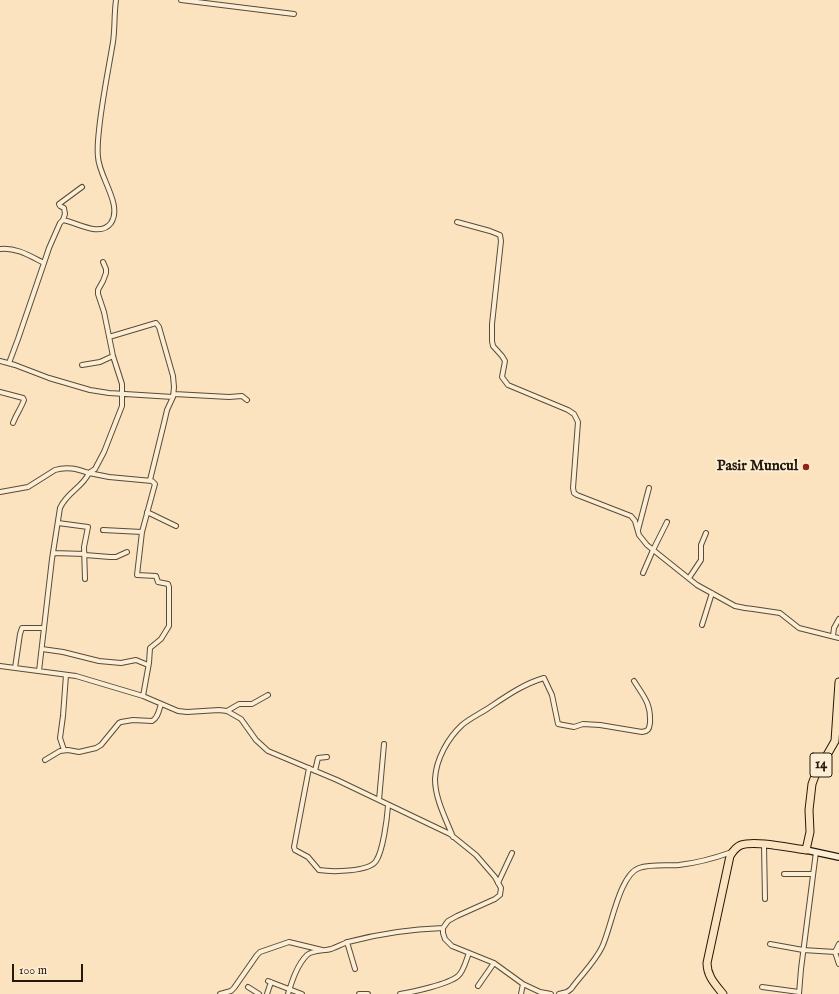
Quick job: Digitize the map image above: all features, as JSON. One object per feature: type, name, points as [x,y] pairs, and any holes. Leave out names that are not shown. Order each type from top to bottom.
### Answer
[{"type":"highway","name":"14","points":[[806,850],[810,832],[809,810],[812,784],[815,776],[837,742],[839,682]]},
{"type":"highway","points":[[723,994],[712,980],[707,970],[707,963],[728,861],[732,852],[741,846],[760,844],[806,850]]},
{"type":"main road","points":[[806,850],[839,857]]},
{"type":"street","points":[[64,220],[99,230],[108,226],[112,222],[115,214],[114,205],[97,156],[101,112],[114,37],[116,0]]},
{"type":"street","points":[[181,0],[294,14]]},
{"type":"street","points":[[9,363],[49,248],[60,223],[64,220],[64,208],[59,204],[82,187]]},
{"type":"street","points":[[457,222],[490,230],[498,233],[500,237],[498,276],[492,324],[493,346],[505,361],[505,367],[502,375],[503,380],[511,387],[568,410],[574,414],[578,422],[573,488],[574,493],[628,514],[634,518],[642,539],[653,550],[697,585],[735,606],[780,613],[799,628],[839,638]]},
{"type":"street","points":[[0,249],[6,248],[15,250],[44,263]]},
{"type":"street","points":[[40,671],[53,553],[60,508],[63,501],[70,493],[82,484],[89,473],[95,469],[104,452],[122,406],[122,384],[113,356],[104,312],[98,294],[98,290],[106,274],[106,269],[103,262]]},
{"type":"street","points":[[109,337],[153,323],[158,325],[173,376],[174,396],[167,410],[150,480]]},
{"type":"street","points":[[82,365],[100,362],[113,356]]},
{"type":"street","points":[[0,361],[90,390],[122,394],[242,396],[247,400]]},
{"type":"street","points":[[0,392],[23,398],[24,400],[13,423]]},
{"type":"street","points":[[0,492],[28,487],[60,468],[71,468],[110,477],[150,480],[154,482],[155,484],[142,532],[137,575],[156,576],[158,582],[168,584],[169,626],[161,639],[150,648],[142,696]]},
{"type":"street","points":[[638,530],[649,488]]},
{"type":"street","points":[[147,512],[176,526]]},
{"type":"street","points":[[643,573],[667,522]]},
{"type":"street","points":[[58,523],[88,527],[84,547],[85,579]]},
{"type":"street","points":[[102,530],[142,532]]},
{"type":"street","points":[[689,578],[701,560],[701,545],[706,533]]},
{"type":"street","points":[[53,553],[116,557],[127,552]]},
{"type":"street","points":[[702,625],[712,593]]},
{"type":"street","points":[[833,636],[834,628],[839,619]]},
{"type":"street","points":[[15,668],[22,628],[44,628]]},
{"type":"street","points":[[42,649],[63,652],[99,661],[121,663],[136,660],[148,665]]},
{"type":"street","points":[[0,666],[76,676],[188,712],[227,711],[241,719],[261,746],[268,751],[337,780],[379,800],[388,806],[440,829],[476,854],[487,866],[498,883],[501,891],[498,897],[448,921],[443,928],[444,936],[448,943],[494,963],[523,984],[540,992],[551,994]]},
{"type":"street","points":[[64,750],[60,738],[66,675]]},
{"type":"street","points":[[453,837],[438,794],[435,777],[443,752],[451,737],[463,725],[517,690],[544,678],[552,695],[558,724],[574,727],[583,724],[600,725],[642,732],[646,731],[649,728],[650,717],[648,704],[634,682]]},
{"type":"street","points":[[227,711],[239,704],[251,705],[268,694]]},
{"type":"street","points":[[45,760],[64,750],[79,752],[96,748],[101,745],[118,724],[126,721],[152,721],[157,717],[161,704]]},
{"type":"street","points":[[379,800],[384,744]]},
{"type":"street","points":[[315,771],[318,758],[326,757]]},
{"type":"street","points":[[309,768],[294,848],[308,857],[319,870],[356,870],[367,868],[372,865],[378,857],[381,847],[388,806]]},
{"type":"street","points":[[760,844],[765,900]]},
{"type":"street","points":[[559,994],[567,992],[571,988],[602,948],[624,886],[629,876],[633,872],[639,868],[679,865],[732,852]]},
{"type":"street","points":[[762,987],[799,993],[812,874],[816,852]]},
{"type":"street","points":[[498,883],[512,853]]},
{"type":"street","points":[[784,874],[812,874]]},
{"type":"street","points":[[289,992],[295,974],[305,957],[310,954],[346,942],[406,932],[443,928]]},
{"type":"street","points":[[220,994],[231,991],[234,988],[260,952],[289,942],[324,950]]},
{"type":"street","points":[[346,942],[354,969]]},
{"type":"street","points":[[770,944],[803,950],[837,952]]},
{"type":"street","points":[[839,944],[837,952],[839,964]]},
{"type":"street","points":[[400,994],[422,990],[458,977],[466,963],[469,953]]},
{"type":"street","points":[[478,986],[494,963]]},
{"type":"street","points":[[267,994],[270,981],[289,992],[302,994]]},
{"type":"street","points":[[521,994],[523,984]]},
{"type":"street","points":[[248,987],[259,994]]},
{"type":"street","points":[[359,994],[368,994]]},
{"type":"place","name":"Pasir Muncul","points":[[806,467]]}]
